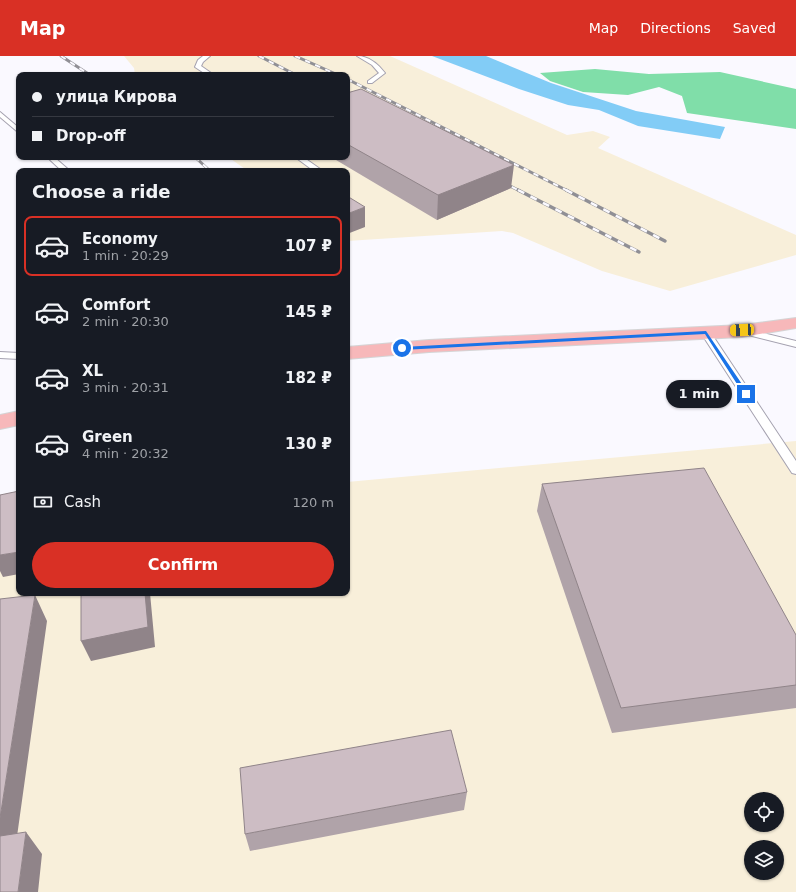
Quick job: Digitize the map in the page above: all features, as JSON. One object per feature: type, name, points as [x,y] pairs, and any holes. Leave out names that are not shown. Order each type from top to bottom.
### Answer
[{"type":"main road","points":[[350,353],[429,346],[706,333],[796,323]]},
{"type":"main road","points":[[0,422],[16,419]]},
{"type":"lane","points":[[206,72],[198,67],[200,61],[207,56]]},
{"type":"lane","points":[[360,56],[374,64],[382,73],[370,82]]},
{"type":"lane","points":[[0,114],[16,128]]},
{"type":"lane","points":[[53,160],[63,168]]},
{"type":"lane","points":[[303,160],[315,168]]},
{"type":"lane","points":[[742,330],[796,344]]},
{"type":"lane","points":[[706,333],[796,470]]},
{"type":"lane","points":[[0,355],[16,356]]},
{"type":"shaded area","points":[[124,56],[390,56],[567,135],[593,131],[610,137],[598,148],[796,235],[796,255],[670,291],[602,271],[513,233],[502,231],[350,241],[350,168],[244,168],[232,160],[350,160],[350,72],[135,72],[134,68]]},
{"type":"shaded area","points":[[796,441],[796,892],[0,892],[0,517],[16,514],[16,596],[350,596],[350,482]]},
{"type":"green space","points":[[595,69],[649,74],[720,72],[796,89],[796,129],[687,113],[682,96],[659,87],[628,95],[583,92],[550,81],[540,73]]},
{"type":"water","points":[[432,56],[486,56],[551,83],[636,111],[725,127],[720,139],[638,126],[599,110],[568,105],[519,89]]},
{"type":"building","points":[[361,89],[514,165],[438,195],[350,146],[350,92]]},
{"type":"building","points":[[350,198],[365,207],[350,213]]},
{"type":"building","points":[[704,468],[796,635],[796,685],[621,708],[542,484]]},
{"type":"building","points":[[16,492],[16,552],[0,555],[0,495]]},
{"type":"building","points":[[35,596],[0,818],[0,599]]},
{"type":"building","points":[[81,596],[145,596],[148,627],[81,641]]},
{"type":"building","points":[[451,730],[467,792],[245,834],[240,768]]},
{"type":"building","points":[[26,832],[18,892],[0,892],[0,836]]},
{"type":"railway","points":[[61,56],[85,72]]},
{"type":"railway","points":[[259,56],[290,72]]},
{"type":"railway","points":[[295,56],[331,72]]},
{"type":"railway","points":[[350,81],[568,191]]},
{"type":"railway","points":[[198,160],[207,168]]},
{"type":"railway","points":[[502,182],[518,190]]},
{"type":"railway","points":[[518,190],[639,252]]},
{"type":"railway","points":[[566,190],[665,241]]},
{"type":"route","points":[[402,348],[706,333],[746,394]]}]
